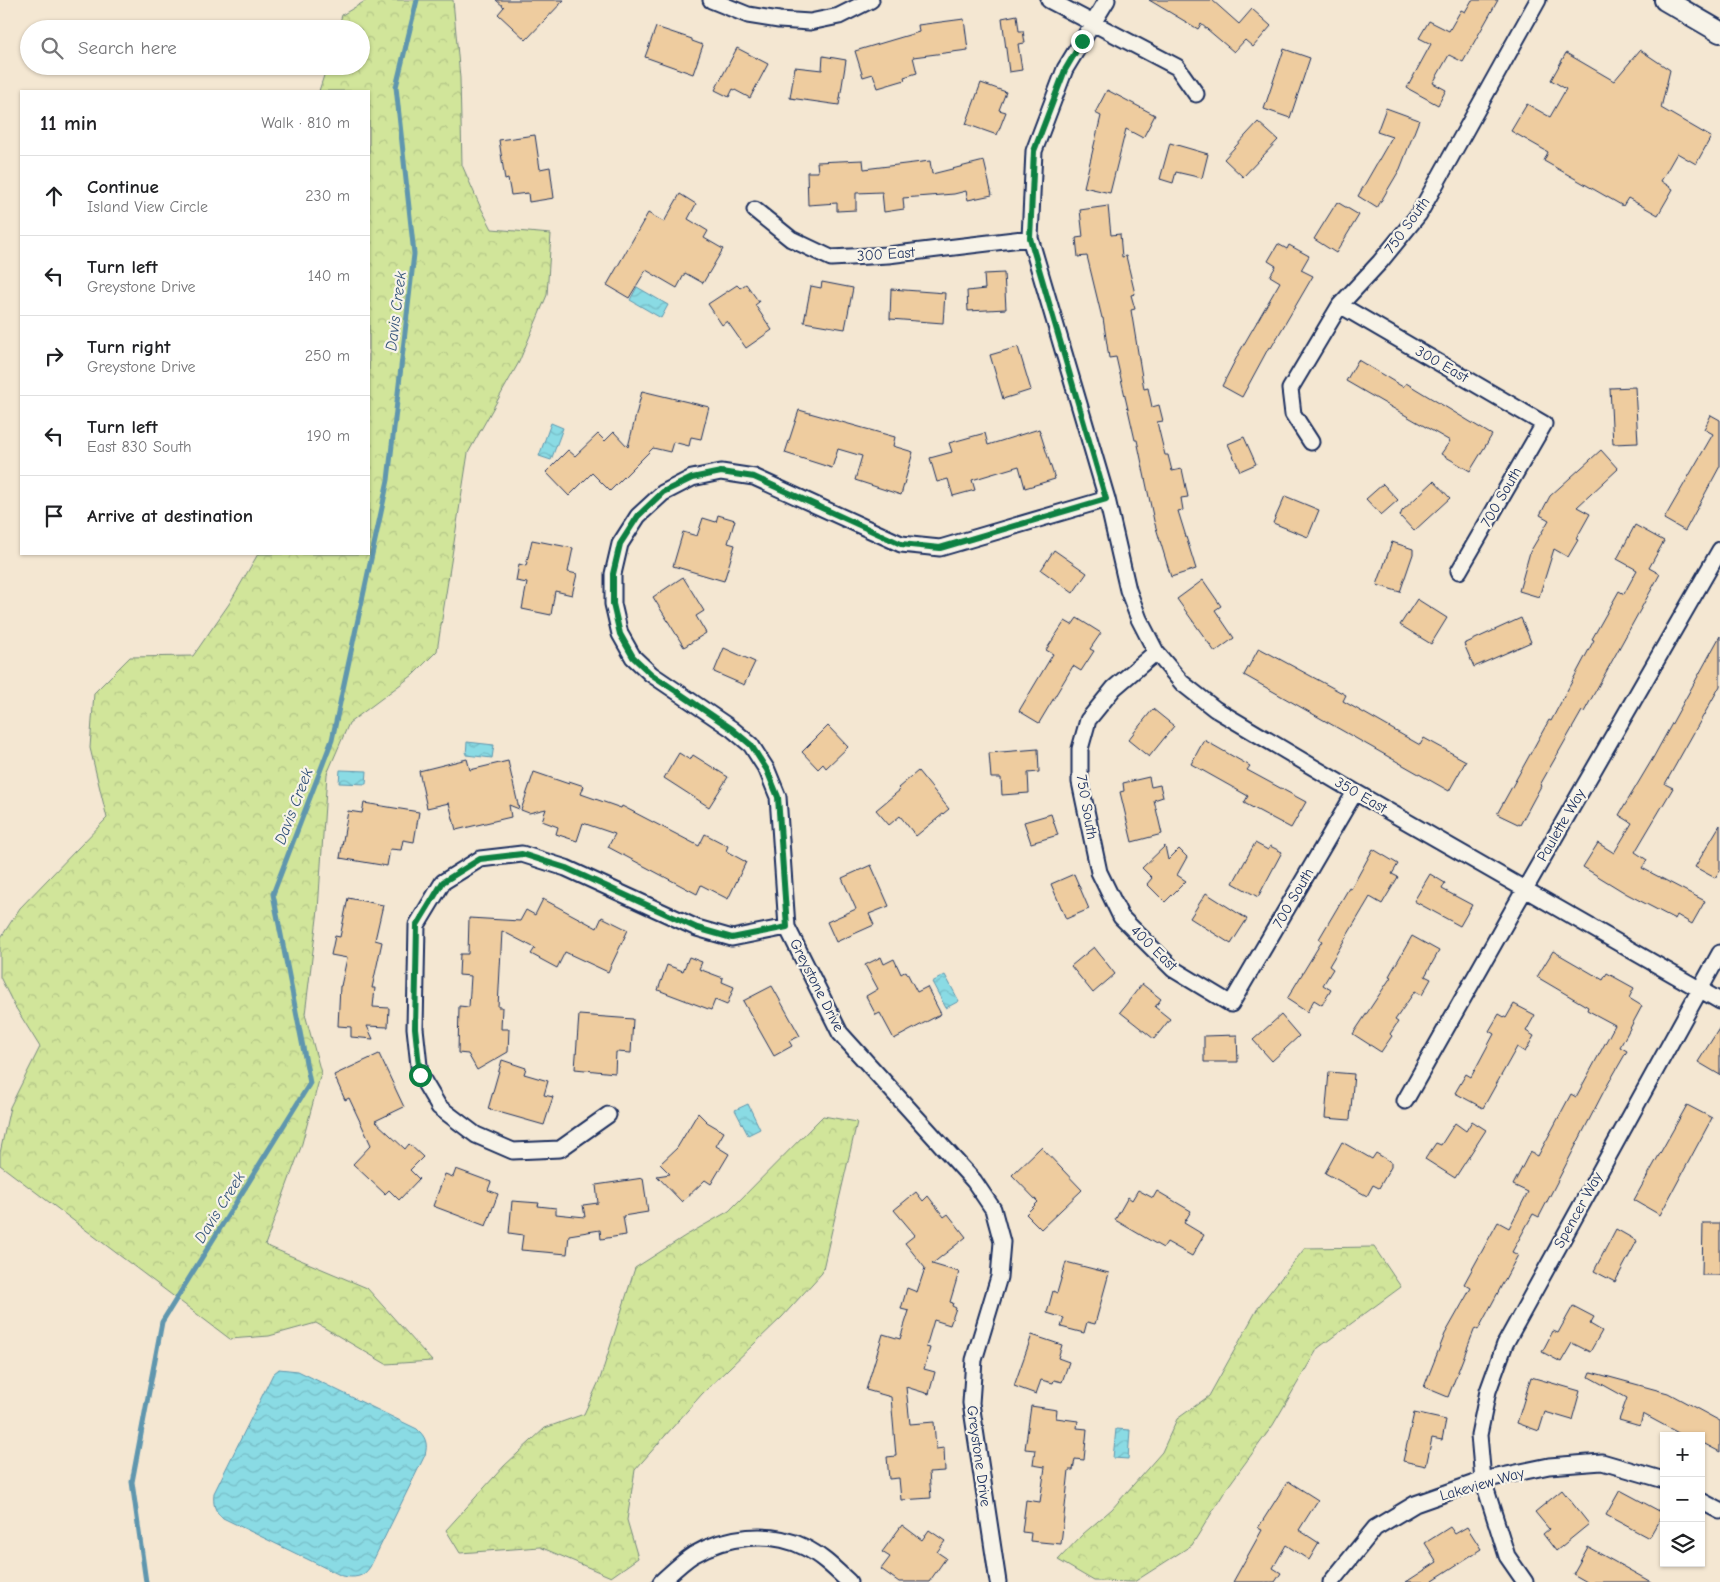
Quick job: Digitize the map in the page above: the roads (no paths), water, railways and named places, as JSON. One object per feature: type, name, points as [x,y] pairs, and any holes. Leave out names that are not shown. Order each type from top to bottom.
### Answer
[{"type":"main road","points":[[1665,0],[1720,32]]},
{"type":"street","points":[[710,0],[748,15],[810,22],[838,16],[871,0]]},
{"type":"street","points":[[1049,0],[1177,66],[1196,94]]},
{"type":"street","name":"350 East","points":[[1107,0],[1065,70],[1034,151],[1030,238],[1106,499],[1128,590],[1139,619],[1156,652],[1182,683],[1215,709],[1355,792],[1720,1001]]},
{"type":"street","name":"750 South","points":[[1310,442],[1293,414],[1290,389],[1340,305],[1380,262],[1419,214],[1538,0]]},
{"type":"street","name":"300 East","points":[[755,210],[791,239],[831,258],[888,256],[1030,238]]},
{"type":"street","name":"300 East","points":[[1340,305],[1544,424]]},
{"type":"street","name":"700 South","points":[[1459,571],[1544,424]]},
{"type":"street","name":"Greystone Drive","points":[[998,1582],[971,1403],[974,1360],[999,1278],[1002,1242],[993,1209],[974,1181],[840,1033],[787,927],[778,797],[767,770],[751,745],[732,729],[645,668],[633,657],[620,634],[613,604],[613,574],[620,544],[638,516],[663,492],[692,478],[721,472],[754,477],[901,544],[940,548],[1106,499]]},
{"type":"street","name":"Paulette Way","points":[[1405,1101],[1525,888],[1720,550]]},
{"type":"street","name":"750 South","points":[[1099,872],[1080,782],[1080,749],[1088,720],[1114,688],[1156,652]]},
{"type":"street","name":"700 South","points":[[1231,1004],[1355,792]]},
{"type":"street","points":[[608,1115],[560,1149],[513,1151],[476,1135],[439,1108],[420,1075],[415,1028],[417,925],[443,882],[480,859],[522,854],[566,868],[697,928],[732,938],[787,927]]},
{"type":"street","name":"400 East","points":[[1099,872],[1121,917],[1173,969],[1231,1004]]},
{"type":"street","name":"Spencer Way","points":[[1525,1582],[1508,1556],[1483,1480],[1480,1435],[1488,1391],[1505,1344],[1720,953]]},
{"type":"street","name":"Lakeview Way","points":[[1331,1582],[1375,1528],[1415,1504],[1483,1480],[1549,1466],[1602,1462],[1660,1479]]},
{"type":"street","points":[[1705,1503],[1720,1511]]},
{"type":"street","points":[[661,1582],[692,1556],[706,1548],[756,1537],[787,1540],[804,1547],[826,1561],[849,1582]]},
{"type":"water","points":[[637,287],[668,305],[661,318],[630,300]]},
{"type":"water","points":[[551,423],[563,428],[551,460],[539,456]]},
{"type":"water","points":[[467,742],[494,745],[492,758],[466,755]]},
{"type":"water","points":[[340,770],[367,771],[366,784],[339,783]]},
{"type":"water","points":[[945,975],[959,1001],[946,1008],[932,982]]},
{"type":"water","points":[[748,1104],[760,1129],[748,1135],[735,1110]]},
{"type":"water","points":[[279,1369],[298,1371],[417,1429],[426,1441],[425,1455],[370,1567],[361,1575],[354,1577],[342,1576],[223,1518],[215,1507],[214,1493],[273,1374]]},
{"type":"water","points":[[1116,1429],[1130,1430],[1128,1459],[1113,1458]]},
{"type":"waterway","name":"Davis Creek","points":[[146,1582],[132,1482],[162,1322],[310,1083],[273,894],[332,740],[388,480],[414,254],[396,87],[417,0]]}]
